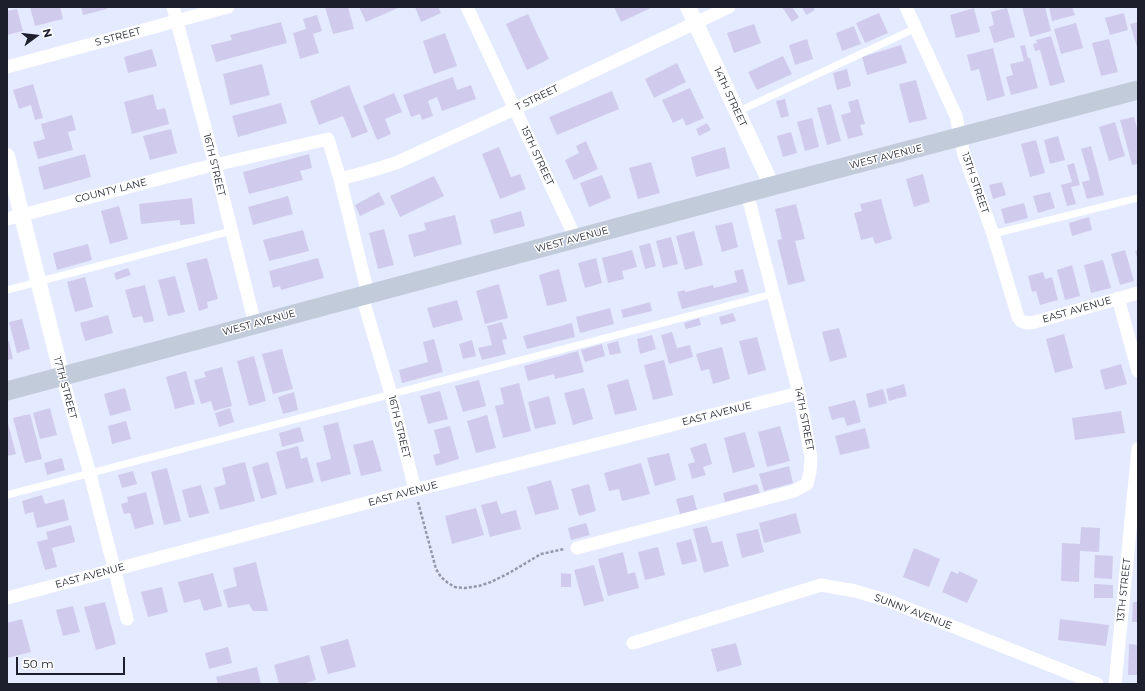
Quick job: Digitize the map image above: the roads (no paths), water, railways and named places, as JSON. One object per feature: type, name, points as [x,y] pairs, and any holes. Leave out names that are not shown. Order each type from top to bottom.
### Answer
[{"type":"main road","name":"WEST AVENUE","points":[[7,391],[772,186],[1138,90]]},
{"type":"street","name":"16TH STREET","points":[[173,7],[255,324]]},
{"type":"street","name":"S STREET","points":[[7,67],[228,7]]},
{"type":"street","name":"15TH STREET","points":[[467,7],[576,239]]},
{"type":"street","name":"14TH STREET","points":[[688,7],[772,186]]},
{"type":"street","name":"T STREET","points":[[340,179],[396,163],[515,109],[729,7]]},
{"type":"street","name":"13TH STREET","points":[[906,7],[956,116],[964,155],[993,234],[1018,317]]},
{"type":"street","points":[[215,165],[328,139],[340,179],[365,295]]},
{"type":"street","name":"17TH STREET","points":[[7,156],[15,217],[38,282],[62,376],[90,474],[127,619]]},
{"type":"street","name":"COUNTY LANE","points":[[15,217],[215,165]]},
{"type":"street","name":"14TH STREET","points":[[577,548],[794,491],[806,484],[810,472],[811,457],[800,393],[747,193]]},
{"type":"street","name":"EAST AVENUE","points":[[1018,317],[1021,321],[1028,323],[1035,322],[1138,293]]},
{"type":"street","name":"16TH STREET","points":[[365,295],[415,490]]},
{"type":"street","points":[[1118,298],[1138,371]]},
{"type":"street","name":"EAST AVENUE","points":[[7,598],[415,490],[800,393]]},
{"type":"street","name":"13TH STREET","points":[[1115,684],[1138,449]]},
{"type":"street","name":"SUNNY AVENUE","points":[[633,643],[822,585],[855,591],[890,601],[1097,684]]},
{"type":"lane","points":[[737,112],[916,28]]},
{"type":"lane","points":[[993,234],[1138,198]]},
{"type":"lane","points":[[7,290],[231,231]]},
{"type":"lane","points":[[7,495],[773,294]]}]
